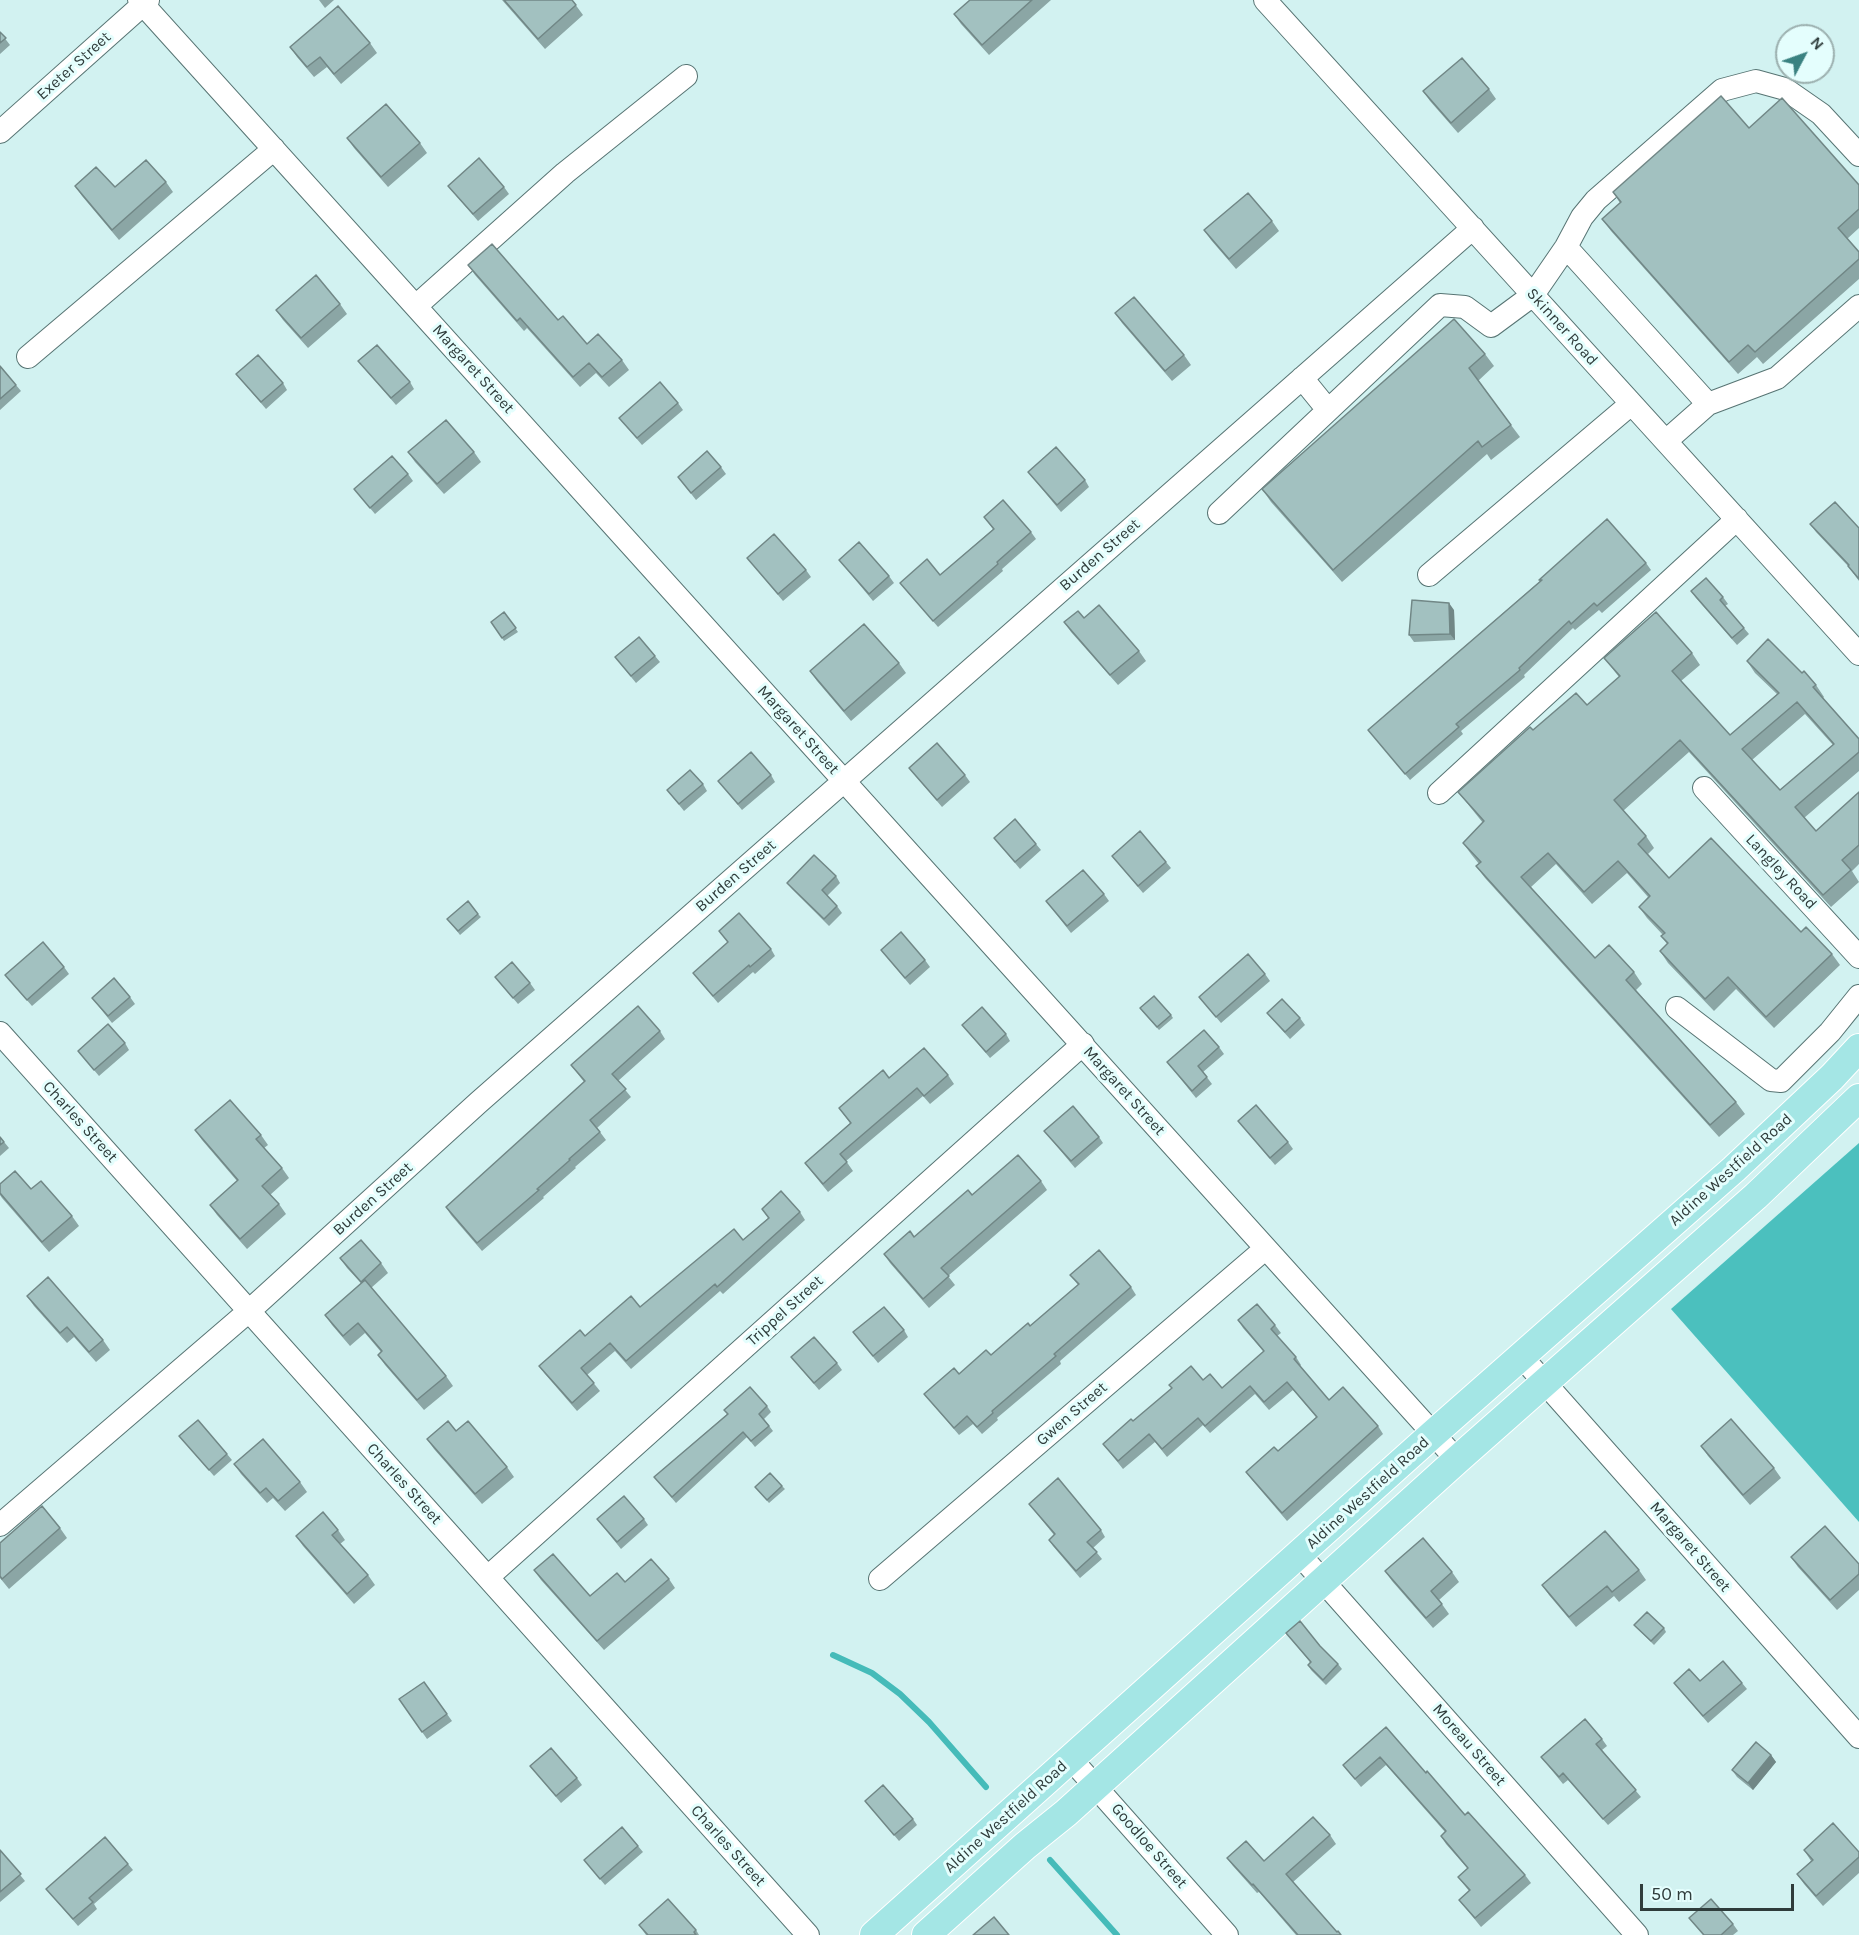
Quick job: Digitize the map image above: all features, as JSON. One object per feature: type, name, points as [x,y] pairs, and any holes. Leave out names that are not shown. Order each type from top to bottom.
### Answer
[{"type":"main road","name":"Aldine Westfield Road","points":[[874,1935],[1433,1434],[1734,1169],[1859,1048]]},
{"type":"main road","name":"Aldine Westfield Road","points":[[926,1935],[1025,1846],[1066,1814],[1457,1460],[1756,1196],[1859,1098]]},
{"type":"main road","points":[[1734,1169],[1756,1196]]},
{"type":"street","name":"Skinner Road","points":[[1265,0],[1859,654]]},
{"type":"street","name":"Exeter Street","points":[[0,132],[144,2]]},
{"type":"street","name":"Margaret Street","points":[[144,2],[274,149],[1083,1044],[1264,1249],[1457,1460]]},
{"type":"street","points":[[416,306],[565,173],[686,76]]},
{"type":"street","points":[[1219,513],[1440,305],[1465,307],[1491,326],[1533,295],[1566,247],[1582,217],[1596,200],[1722,90],[1756,81],[1785,89],[1821,114],[1859,155]]},
{"type":"street","points":[[28,357],[274,149]]},
{"type":"street","name":"Burden Street","points":[[0,1526],[249,1311],[479,1102],[1473,228]]},
{"type":"street","points":[[1566,247],[1708,404]]},
{"type":"street","points":[[1666,441],[1708,404],[1777,378],[1859,306]]},
{"type":"street","points":[[1302,378],[1328,410]]},
{"type":"street","points":[[1429,575],[1631,404]]},
{"type":"street","points":[[1439,794],[1737,519]]},
{"type":"street","name":"Langley Road","points":[[1704,788],[1859,957]]},
{"type":"street","points":[[1677,1008],[1771,1080],[1781,1081],[1830,1032],[1859,996]]},
{"type":"street","name":"Charles Street","points":[[0,1033],[808,1935]]},
{"type":"street","name":"Trippel Street","points":[[488,1577],[1083,1044]]},
{"type":"street","points":[[1790,1072],[1813,1095]]},
{"type":"street","name":"Gwen Street","points":[[880,1579],[1264,1249]]},
{"type":"street","name":"Margaret Street","points":[[1521,1356],[1859,1737]]},
{"type":"street","name":"Moreau Street","points":[[1300,1555],[1637,1935]]},
{"type":"street","name":"Goodloe Street","points":[[1071,1759],[1227,1935]]},
{"type":"shaded area","points":[[1859,1143],[1859,1522],[1671,1309]]},
{"type":"building","points":[[504,0],[572,0],[576,5],[538,39]]},
{"type":"building","points":[[970,0],[1032,0],[982,45],[954,14]]},
{"type":"building","points":[[338,6],[370,43],[334,74],[320,57],[307,67],[290,47]]},
{"type":"building","points":[[0,32],[6,38],[0,43]]},
{"type":"building","points":[[1462,58],[1489,89],[1451,123],[1423,91]]},
{"type":"building","points":[[1721,96],[1749,128],[1782,98],[1859,185],[1859,209],[1838,228],[1859,252],[1859,259],[1755,352],[1748,345],[1729,362],[1602,219],[1621,202],[1613,192]]},
{"type":"building","points":[[386,104],[420,143],[381,177],[347,138]]},
{"type":"building","points":[[479,158],[504,187],[473,214],[448,186]]},
{"type":"building","points":[[146,160],[166,182],[112,230],[75,186],[96,167],[115,187]]},
{"type":"building","points":[[1248,193],[1272,221],[1229,259],[1204,230]]},
{"type":"building","points":[[492,244],[558,320],[563,316],[587,344],[598,334],[622,360],[602,377],[589,363],[573,377],[520,318],[517,321],[468,265]]},
{"type":"building","points":[[316,275],[340,304],[301,338],[276,310]]},
{"type":"building","points":[[1134,297],[1184,355],[1165,371],[1115,313]]},
{"type":"building","points":[[1454,319],[1485,354],[1469,368],[1511,425],[1482,447],[1478,441],[1333,570],[1262,489]]},
{"type":"building","points":[[377,345],[410,382],[391,398],[358,361]]},
{"type":"building","points":[[258,355],[283,383],[261,402],[236,374]]},
{"type":"building","points":[[0,366],[16,385],[0,399]]},
{"type":"building","points":[[660,382],[678,403],[637,438],[619,418]]},
{"type":"building","points":[[446,420],[474,452],[437,484],[408,452]]},
{"type":"building","points":[[1056,447],[1085,480],[1057,505],[1028,472]]},
{"type":"building","points":[[707,451],[721,467],[691,493],[678,477]]},
{"type":"building","points":[[392,456],[408,474],[370,508],[354,489]]},
{"type":"building","points":[[1003,500],[1031,532],[933,621],[900,583],[927,559],[940,575],[994,529],[984,517]]},
{"type":"building","points":[[1835,502],[1859,528],[1859,579],[1849,565],[1810,524]]},
{"type":"building","points":[[1607,519],[1646,563],[1597,606],[1594,603],[1571,624],[1569,621],[1519,668],[1520,670],[1456,724],[1459,727],[1405,774],[1368,730],[1542,580],[1539,580]]},
{"type":"building","points":[[774,534],[806,570],[778,594],[747,558]]},
{"type":"building","points":[[859,542],[889,576],[869,594],[839,560]]},
{"type":"building","points":[[1706,578],[1723,597],[1720,600],[1744,628],[1732,638],[1691,591]]},
{"type":"building","points":[[1412,600],[1449,603],[1450,634],[1409,635]]},
{"type":"building","points":[[1099,605],[1139,651],[1110,675],[1064,622],[1078,611],[1084,618]]},
{"type":"building","points":[[504,612],[516,628],[502,638],[491,622]]},
{"type":"building","points":[[1656,612],[1692,653],[1672,671],[1730,735],[1779,693],[1747,661],[1768,639],[1802,673],[1804,671],[1816,685],[1813,687],[1859,739],[1859,752],[1795,807],[1816,831],[1859,792],[1859,845],[1842,860],[1851,870],[1823,895],[1680,740],[1614,800],[1646,836],[1638,844],[1669,878],[1711,838],[1801,932],[1806,927],[1832,954],[1766,1017],[1728,977],[1705,999],[1660,951],[1668,943],[1661,936],[1665,933],[1639,907],[1650,896],[1618,861],[1584,892],[1548,853],[1521,877],[1595,958],[1609,945],[1634,972],[1626,980],[1736,1102],[1710,1125],[1476,866],[1481,862],[1463,843],[1484,821],[1458,792],[1530,727],[1533,730],[1576,693],[1587,705],[1620,676],[1604,658]],"holes":[[[1797,702],[1834,744],[1780,790],[1742,749]]]},
{"type":"building","points":[[864,624],[899,663],[844,711],[810,671]]},
{"type":"building","points":[[639,637],[655,656],[631,676],[615,657]]},
{"type":"building","points":[[937,743],[965,775],[937,800],[909,768]]},
{"type":"building","points":[[751,752],[771,775],[738,804],[718,781]]},
{"type":"building","points":[[690,770],[703,784],[679,804],[667,790]]},
{"type":"building","points":[[1015,819],[1036,844],[1015,862],[994,838]]},
{"type":"building","points":[[1140,831],[1166,862],[1138,886],[1112,856]]},
{"type":"building","points":[[814,855],[836,876],[822,890],[837,906],[824,919],[787,883]]},
{"type":"building","points":[[1083,870],[1104,894],[1067,926],[1046,901]]},
{"type":"building","points":[[468,901],[478,914],[458,931],[447,919]]},
{"type":"building","points":[[739,913],[771,949],[713,996],[693,973],[728,942],[719,931]]},
{"type":"building","points":[[901,932],[925,960],[905,978],[881,950]]},
{"type":"building","points":[[43,942],[64,967],[27,1000],[5,975]]},
{"type":"building","points":[[1248,954],[1265,974],[1216,1017],[1199,997]]},
{"type":"building","points":[[512,962],[530,983],[513,998],[495,977]]},
{"type":"building","points":[[114,978],[130,997],[108,1016],[92,998]]},
{"type":"building","points":[[1154,996],[1171,1015],[1157,1027],[1140,1008]]},
{"type":"building","points":[[1282,999],[1300,1018],[1285,1032],[1267,1013]]},
{"type":"building","points":[[638,1006],[660,1031],[612,1074],[626,1089],[590,1120],[600,1132],[537,1189],[539,1190],[477,1243],[446,1207],[585,1081],[571,1065]]},
{"type":"building","points":[[982,1007],[1006,1034],[986,1052],[962,1025]]},
{"type":"building","points":[[108,1024],[125,1043],[94,1070],[78,1051]]},
{"type":"building","points":[[1204,1030],[1219,1047],[1198,1066],[1207,1077],[1192,1091],[1167,1062]]},
{"type":"building","points":[[924,1048],[948,1075],[924,1096],[917,1088],[840,1154],[847,1162],[823,1184],[805,1163],[851,1123],[839,1108],[883,1070],[889,1078]]},
{"type":"building","points":[[230,1100],[261,1135],[256,1139],[282,1168],[262,1186],[279,1204],[240,1239],[210,1205],[238,1180],[195,1130]]},
{"type":"building","points":[[1256,1105],[1288,1142],[1270,1158],[1238,1121]]},
{"type":"building","points":[[1073,1106],[1099,1137],[1071,1161],[1044,1131]]},
{"type":"building","points":[[1018,1155],[1041,1181],[941,1268],[949,1276],[923,1299],[884,1254],[910,1231],[914,1237],[968,1190],[972,1195]]},
{"type":"building","points":[[15,1171],[31,1189],[41,1181],[72,1216],[42,1242],[0,1193],[0,1184]]},
{"type":"building","points":[[781,1191],[800,1212],[717,1287],[715,1284],[626,1361],[610,1343],[581,1368],[594,1383],[572,1403],[539,1366],[580,1330],[585,1336],[631,1296],[640,1307],[734,1229],[743,1240],[769,1218],[762,1209]]},
{"type":"building","points":[[361,1240],[381,1263],[361,1282],[340,1258]]},
{"type":"building","points":[[1099,1250],[1131,1287],[1054,1354],[1056,1356],[992,1411],[993,1413],[977,1427],[967,1416],[954,1428],[924,1394],[954,1368],[959,1374],[986,1350],[991,1355],[1028,1323],[1030,1326],[1079,1284],[1070,1275]]},
{"type":"building","points":[[48,1277],[103,1340],[89,1352],[67,1327],[60,1333],[27,1296]]},
{"type":"building","points":[[365,1280],[446,1376],[417,1400],[378,1355],[382,1351],[358,1323],[343,1336],[325,1315]]},
{"type":"building","points":[[1257,1304],[1275,1325],[1271,1329],[1329,1400],[1343,1387],[1378,1426],[1282,1513],[1246,1472],[1274,1447],[1278,1451],[1317,1417],[1287,1382],[1264,1402],[1250,1386],[1205,1426],[1198,1418],[1162,1449],[1149,1434],[1118,1461],[1103,1444],[1172,1388],[1169,1385],[1191,1366],[1203,1380],[1210,1374],[1222,1388],[1264,1351],[1238,1320]]},
{"type":"building","points":[[884,1307],[904,1330],[873,1356],[853,1332]]},
{"type":"building","points":[[814,1337],[837,1363],[814,1383],[791,1357]]},
{"type":"building","points":[[750,1387],[767,1406],[759,1414],[769,1426],[751,1441],[743,1432],[672,1497],[654,1477],[728,1414],[724,1410]]},
{"type":"building","points":[[1731,1419],[1774,1468],[1743,1495],[1701,1446]]},
{"type":"building","points":[[198,1420],[227,1454],[209,1470],[179,1436]]},
{"type":"building","points":[[448,1421],[456,1431],[468,1421],[507,1467],[475,1494],[427,1439]]},
{"type":"building","points":[[263,1439],[300,1482],[278,1501],[266,1488],[260,1493],[234,1464]]},
{"type":"building","points":[[770,1473],[782,1486],[767,1500],[755,1487]]},
{"type":"building","points":[[1058,1478],[1101,1530],[1087,1542],[1097,1552],[1076,1571],[1049,1540],[1055,1534],[1029,1504]]},
{"type":"building","points":[[624,1496],[644,1519],[617,1542],[597,1519]]},
{"type":"building","points":[[42,1506],[60,1528],[2,1579],[0,1576],[0,1543]]},
{"type":"building","points":[[323,1512],[338,1530],[332,1535],[368,1575],[347,1594],[296,1536]]},
{"type":"building","points":[[1825,1526],[1859,1564],[1859,1574],[1830,1600],[1791,1557]]},
{"type":"building","points":[[1605,1531],[1639,1570],[1612,1592],[1607,1586],[1569,1617],[1542,1585]]},
{"type":"building","points":[[1423,1538],[1452,1572],[1431,1591],[1442,1604],[1426,1618],[1385,1571]]},
{"type":"building","points":[[553,1554],[590,1596],[617,1573],[625,1582],[651,1559],[669,1579],[597,1641],[534,1570]]},
{"type":"building","points":[[1647,1612],[1664,1628],[1651,1641],[1634,1625]]},
{"type":"building","points":[[1300,1621],[1338,1664],[1323,1680],[1308,1665],[1311,1662],[1286,1633]]},
{"type":"building","points":[[1723,1661],[1742,1683],[1703,1716],[1674,1683],[1689,1669],[1700,1681]]},
{"type":"building","points":[[424,1682],[447,1714],[422,1732],[399,1699]]},
{"type":"building","points":[[1585,1719],[1602,1739],[1596,1744],[1636,1790],[1603,1819],[1563,1773],[1559,1777],[1541,1757]]},
{"type":"building","points":[[1386,1727],[1465,1815],[1468,1812],[1525,1875],[1475,1918],[1459,1900],[1470,1890],[1458,1877],[1468,1868],[1441,1836],[1446,1831],[1380,1757],[1355,1779],[1343,1765]]},
{"type":"building","points":[[1756,1742],[1771,1755],[1748,1783],[1732,1770]]},
{"type":"building","points":[[551,1748],[577,1778],[556,1796],[530,1766]]},
{"type":"building","points":[[883,1785],[913,1819],[894,1835],[865,1801]]},
{"type":"building","points":[[1313,1817],[1330,1835],[1286,1874],[1341,1935],[1298,1935],[1227,1858],[1246,1841],[1264,1861]]},
{"type":"building","points":[[1833,1823],[1859,1852],[1859,1857],[1816,1896],[1797,1874],[1813,1860],[1804,1850]]},
{"type":"building","points":[[622,1827],[638,1846],[600,1879],[584,1860]]},
{"type":"building","points":[[105,1837],[128,1864],[89,1898],[93,1902],[73,1919],[46,1889]]},
{"type":"building","points":[[0,1850],[21,1874],[0,1892]]},
{"type":"building","points":[[668,1899],[696,1930],[694,1932],[696,1935],[648,1935],[639,1925]]},
{"type":"building","points":[[1711,1899],[1733,1924],[1721,1935],[1704,1935],[1689,1918]]},
{"type":"building","points":[[994,1917],[1009,1935],[973,1935]]},
{"type":"waterway","points":[[833,1655],[872,1673],[900,1694],[929,1722],[986,1787]]},
{"type":"waterway","points":[[1050,1860],[1117,1935]]}]
